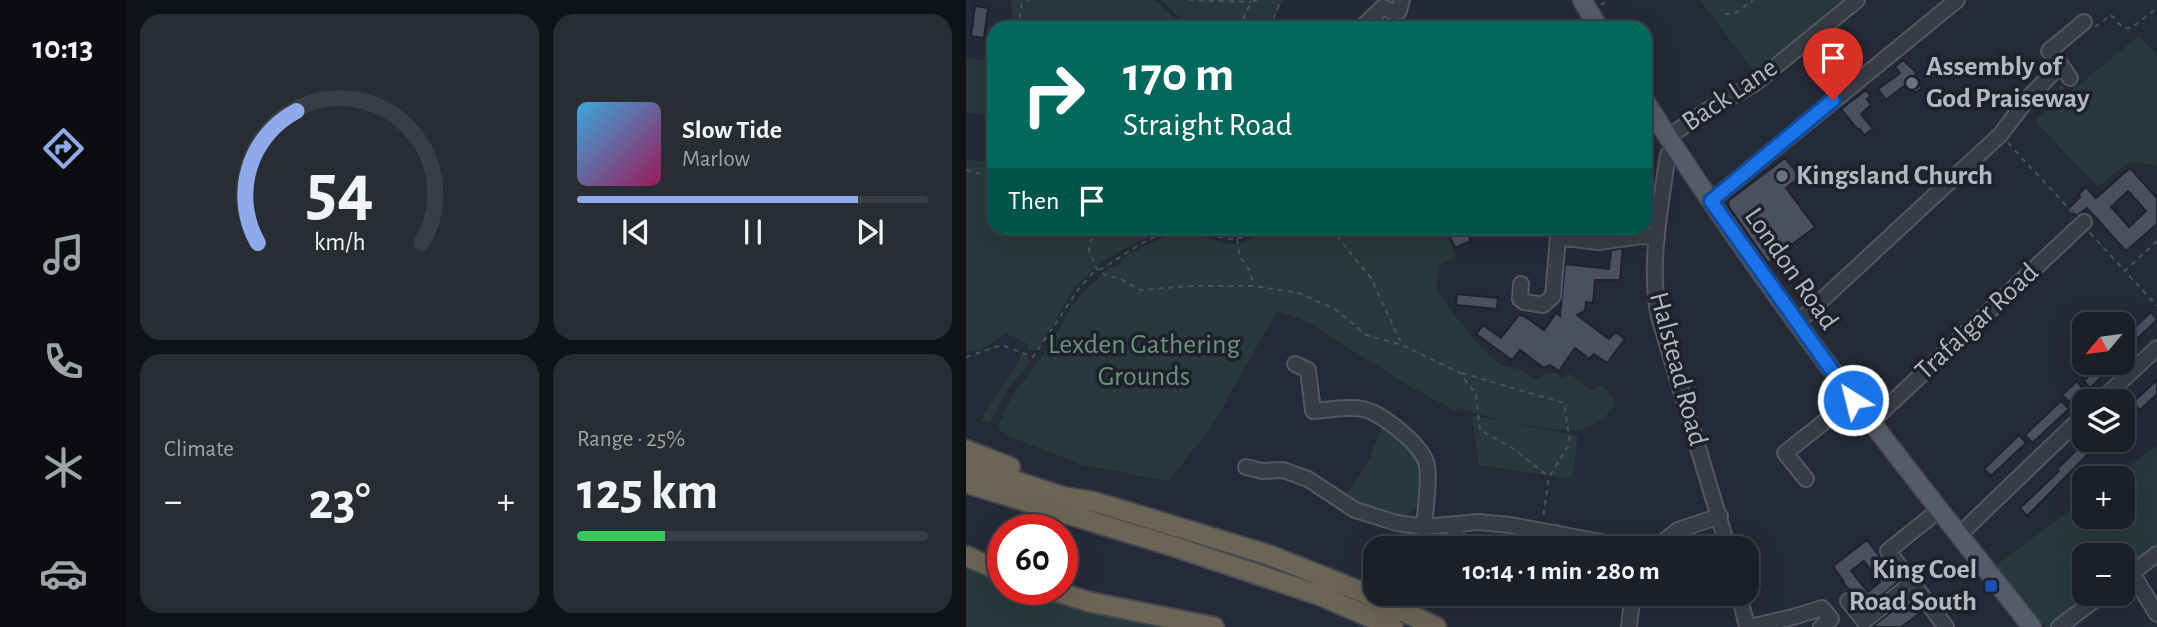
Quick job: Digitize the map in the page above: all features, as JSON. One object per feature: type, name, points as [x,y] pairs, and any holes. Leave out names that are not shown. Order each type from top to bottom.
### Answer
[{"type":"highway","points":[[966,450],[1095,502],[1269,555],[1362,592],[1436,627]]},
{"type":"highway","points":[[966,465],[1064,497],[1095,502]]},
{"type":"highway","points":[[966,483],[1319,594],[1393,627]]},
{"type":"highway","points":[[966,556],[987,565]]},
{"type":"highway","points":[[1078,598],[1214,627]]},
{"type":"main road","points":[[1582,0],[1598,19]]},
{"type":"main road","name":"London Road","points":[[1652,111],[1711,201],[1853,400],[2031,627]]},
{"type":"street","points":[[1368,21],[1383,7],[1399,12],[1402,0]]},
{"type":"street","name":"Back Lane","points":[[1671,142],[1714,106],[1754,84],[1857,0]]},
{"type":"street","points":[[1711,201],[1957,0]]},
{"type":"street","points":[[2070,78],[2049,51],[2087,26]]},
{"type":"street","points":[[1797,323],[2000,135],[2030,96],[2061,65]]},
{"type":"street","name":"Halstead Road","points":[[1671,142],[1665,167],[1654,274],[1659,317],[1725,536]]},
{"type":"street","name":"Trafalgar Road","points":[[1870,423],[2083,223]]},
{"type":"street","points":[[1521,284],[1520,299],[1543,305],[1553,296],[1558,237],[1598,242],[1618,235]]},
{"type":"street","points":[[1637,235],[1657,238]]},
{"type":"street","points":[[2113,389],[2157,348]]},
{"type":"street","points":[[1295,364],[1308,370],[1313,411],[1346,408],[1366,410],[1401,432],[1423,454],[1427,467],[1424,527]]},
{"type":"street","points":[[1806,479],[1785,453],[1853,400]]},
{"type":"street","points":[[1959,535],[2072,427]]},
{"type":"street","points":[[1246,467],[1262,471],[1283,470],[1308,480],[1337,500],[1365,514],[1398,523],[1424,527],[1478,522],[1545,536]]},
{"type":"street","points":[[1939,510],[1888,551],[1946,627]]},
{"type":"street","points":[[1670,536],[1678,530],[1720,516]]},
{"type":"street","points":[[1452,525],[1456,536]]},
{"type":"street","points":[[2135,571],[2157,554]]},
{"type":"street","points":[[1848,601],[1864,621],[1912,583]]},
{"type":"street","points":[[2135,585],[2157,614]]},
{"type":"street","points":[[1629,627],[1631,606]]},
{"type":"street","points":[[1742,606],[1748,627],[1822,608],[1831,619],[1821,627]]},
{"type":"street","points":[[2059,627],[2087,606]]},
{"type":"path","points":[[1019,21],[1022,4],[1029,0]]},
{"type":"path","points":[[1189,0],[1258,0]]},
{"type":"path","points":[[1273,21],[1281,0]]},
{"type":"path","points":[[1725,14],[1734,14],[1753,0]]},
{"type":"path","points":[[1242,21],[1251,2]]},
{"type":"path","points":[[2087,26],[2110,15],[2123,28],[2131,28],[2157,8]]},
{"type":"path","points":[[2042,101],[2070,78]]},
{"type":"path","points":[[2000,135],[2157,306]]},
{"type":"path","points":[[966,170],[987,175]]},
{"type":"path","points":[[1092,235],[1089,251],[1098,269],[1140,290],[1189,286],[1255,286],[1299,293],[1335,310],[1366,335],[1402,345],[1460,373],[1564,403],[1570,443],[1549,477],[1550,536]]},
{"type":"path","points":[[966,357],[1002,345],[1033,357],[1078,290],[1098,269],[1146,242],[1165,235]]},
{"type":"path","points":[[1212,235],[1231,240],[1247,235]]},
{"type":"path","points":[[1336,235],[1371,278],[1402,345]]},
{"type":"path","points":[[1237,238],[1240,257],[1255,286]]},
{"type":"path","points":[[2125,271],[2157,241]]},
{"type":"path","points":[[1460,373],[1476,394],[1480,430],[1514,449],[1549,477]]},
{"type":"green space","points":[[1011,0],[1152,0],[1159,3],[1178,21],[1012,21]]},
{"type":"green space","points":[[1162,0],[1283,0],[1272,21],[1182,21]]},
{"type":"green space","points":[[1700,0],[1842,0],[1754,72]]},
{"type":"green space","points":[[2139,36],[2157,55],[2157,165],[2129,162],[2098,187],[2036,122]]},
{"type":"green space","points":[[966,58],[987,60],[987,115],[966,112]]},
{"type":"green space","name":"Lexden Gathering Grounds","points":[[966,160],[987,162],[987,235],[1153,235],[1113,256],[1088,274],[1068,298],[1038,350],[1028,350],[1028,344],[1005,333],[982,349],[966,352]]},
{"type":"green space","name":"Lexden Gathering Grounds","points":[[1172,235],[1196,235],[1231,244],[1254,235],[1447,235],[1456,254],[1451,260],[1440,264],[1436,290],[1465,329],[1490,356],[1507,367],[1537,379],[1545,374],[1555,373],[1562,378],[1570,374],[1593,391],[1597,386],[1602,386],[1612,396],[1615,405],[1593,425],[1582,429],[1559,430],[1519,424],[1578,436],[1572,479],[1479,465],[1472,416],[1500,420],[1459,408],[1454,410],[1406,384],[1306,321],[1277,311],[1213,424],[1169,481],[1083,465],[1008,436],[997,428],[1011,398],[1048,348],[1071,308],[1087,288],[1111,267],[1116,267],[1127,255]]},
{"type":"green space","points":[[1022,352],[1029,363],[1007,390],[990,423],[981,421],[1013,370]]},
{"type":"green space","points":[[1382,427],[1413,451],[1420,466],[1419,505],[1401,518],[1345,497],[1367,464]]},
{"type":"green space","points":[[2157,446],[2157,553],[2135,569],[2135,543],[2072,543],[2072,606],[2081,606],[2051,627],[2046,627],[1995,566],[2072,509],[2072,529],[2135,529],[2135,466],[2130,466]]},
{"type":"green space","points":[[966,558],[987,568],[987,605],[1078,605],[1078,598],[1202,627],[966,627]]},
{"type":"building","points":[[975,6],[988,8],[984,38],[971,36]]},
{"type":"building","points":[[1903,60],[1917,73],[1913,77],[1922,88],[1915,93],[1908,83],[1886,100],[1878,89],[1900,73],[1895,67]]},
{"type":"building","points":[[1866,90],[1871,96],[1867,99],[1871,105],[1861,114],[1873,129],[1864,135],[1841,109]]},
{"type":"building","points":[[1785,158],[1800,177],[1786,188],[1815,227],[1768,263],[1729,207],[1728,201]]},
{"type":"building","points":[[2130,168],[2157,198],[2157,224],[2126,251],[2087,208],[2076,216],[2069,208],[2086,187],[2096,198]],"holes":[[[2128,191],[2146,211],[2129,227],[2111,207]]]},
{"type":"building","points":[[1449,235],[1468,235],[1471,241],[1455,248]]},
{"type":"building","points":[[1623,248],[1620,280],[1595,280],[1593,303],[1586,302],[1585,311],[1577,315],[1609,339],[1615,332],[1625,339],[1607,363],[1594,354],[1589,359],[1575,348],[1559,371],[1550,365],[1544,368],[1520,350],[1512,360],[1476,334],[1483,325],[1501,338],[1519,315],[1544,330],[1556,313],[1560,316],[1565,264],[1609,269],[1611,250]]},
{"type":"building","points":[[1457,294],[1498,298],[1497,309],[1456,305]]},
{"type":"building","points":[[2151,312],[2157,320],[2135,341],[2135,327]]},
{"type":"building","points":[[2090,375],[2104,375],[2090,388],[2084,381]]},
{"type":"building","points":[[2157,380],[2157,394],[2140,410],[2135,400]]},
{"type":"building","points":[[2077,381],[2083,389],[2072,389],[2072,399],[2069,402],[2062,395]]},
{"type":"building","points":[[2061,401],[2069,409],[2032,443],[2025,435]]},
{"type":"building","points":[[2019,435],[2026,443],[1991,476],[1984,469]]},
{"type":"building","points":[[2075,452],[2090,452],[2076,466],[2072,466],[2072,470],[2027,516],[2020,508],[2059,471],[2057,469]]},
{"type":"building","points":[[1867,540],[1899,581],[1866,608],[1843,583],[1833,566]],"holes":[[[1864,561],[1880,582],[1868,592],[1851,571]]]},
{"type":"building","points":[[1911,596],[1922,612],[1901,627],[1872,627]]},
{"type":"place","name":"Assembly of God Praiseway","points":[[1912,83]]},
{"type":"place","name":"Kingsland Church","points":[[1782,176]]},
{"type":"place","name":"King Coel Road South","points":[[1991,586]]},
{"type":"route","points":[[1833,100],[1711,201],[1853,400]]}]
